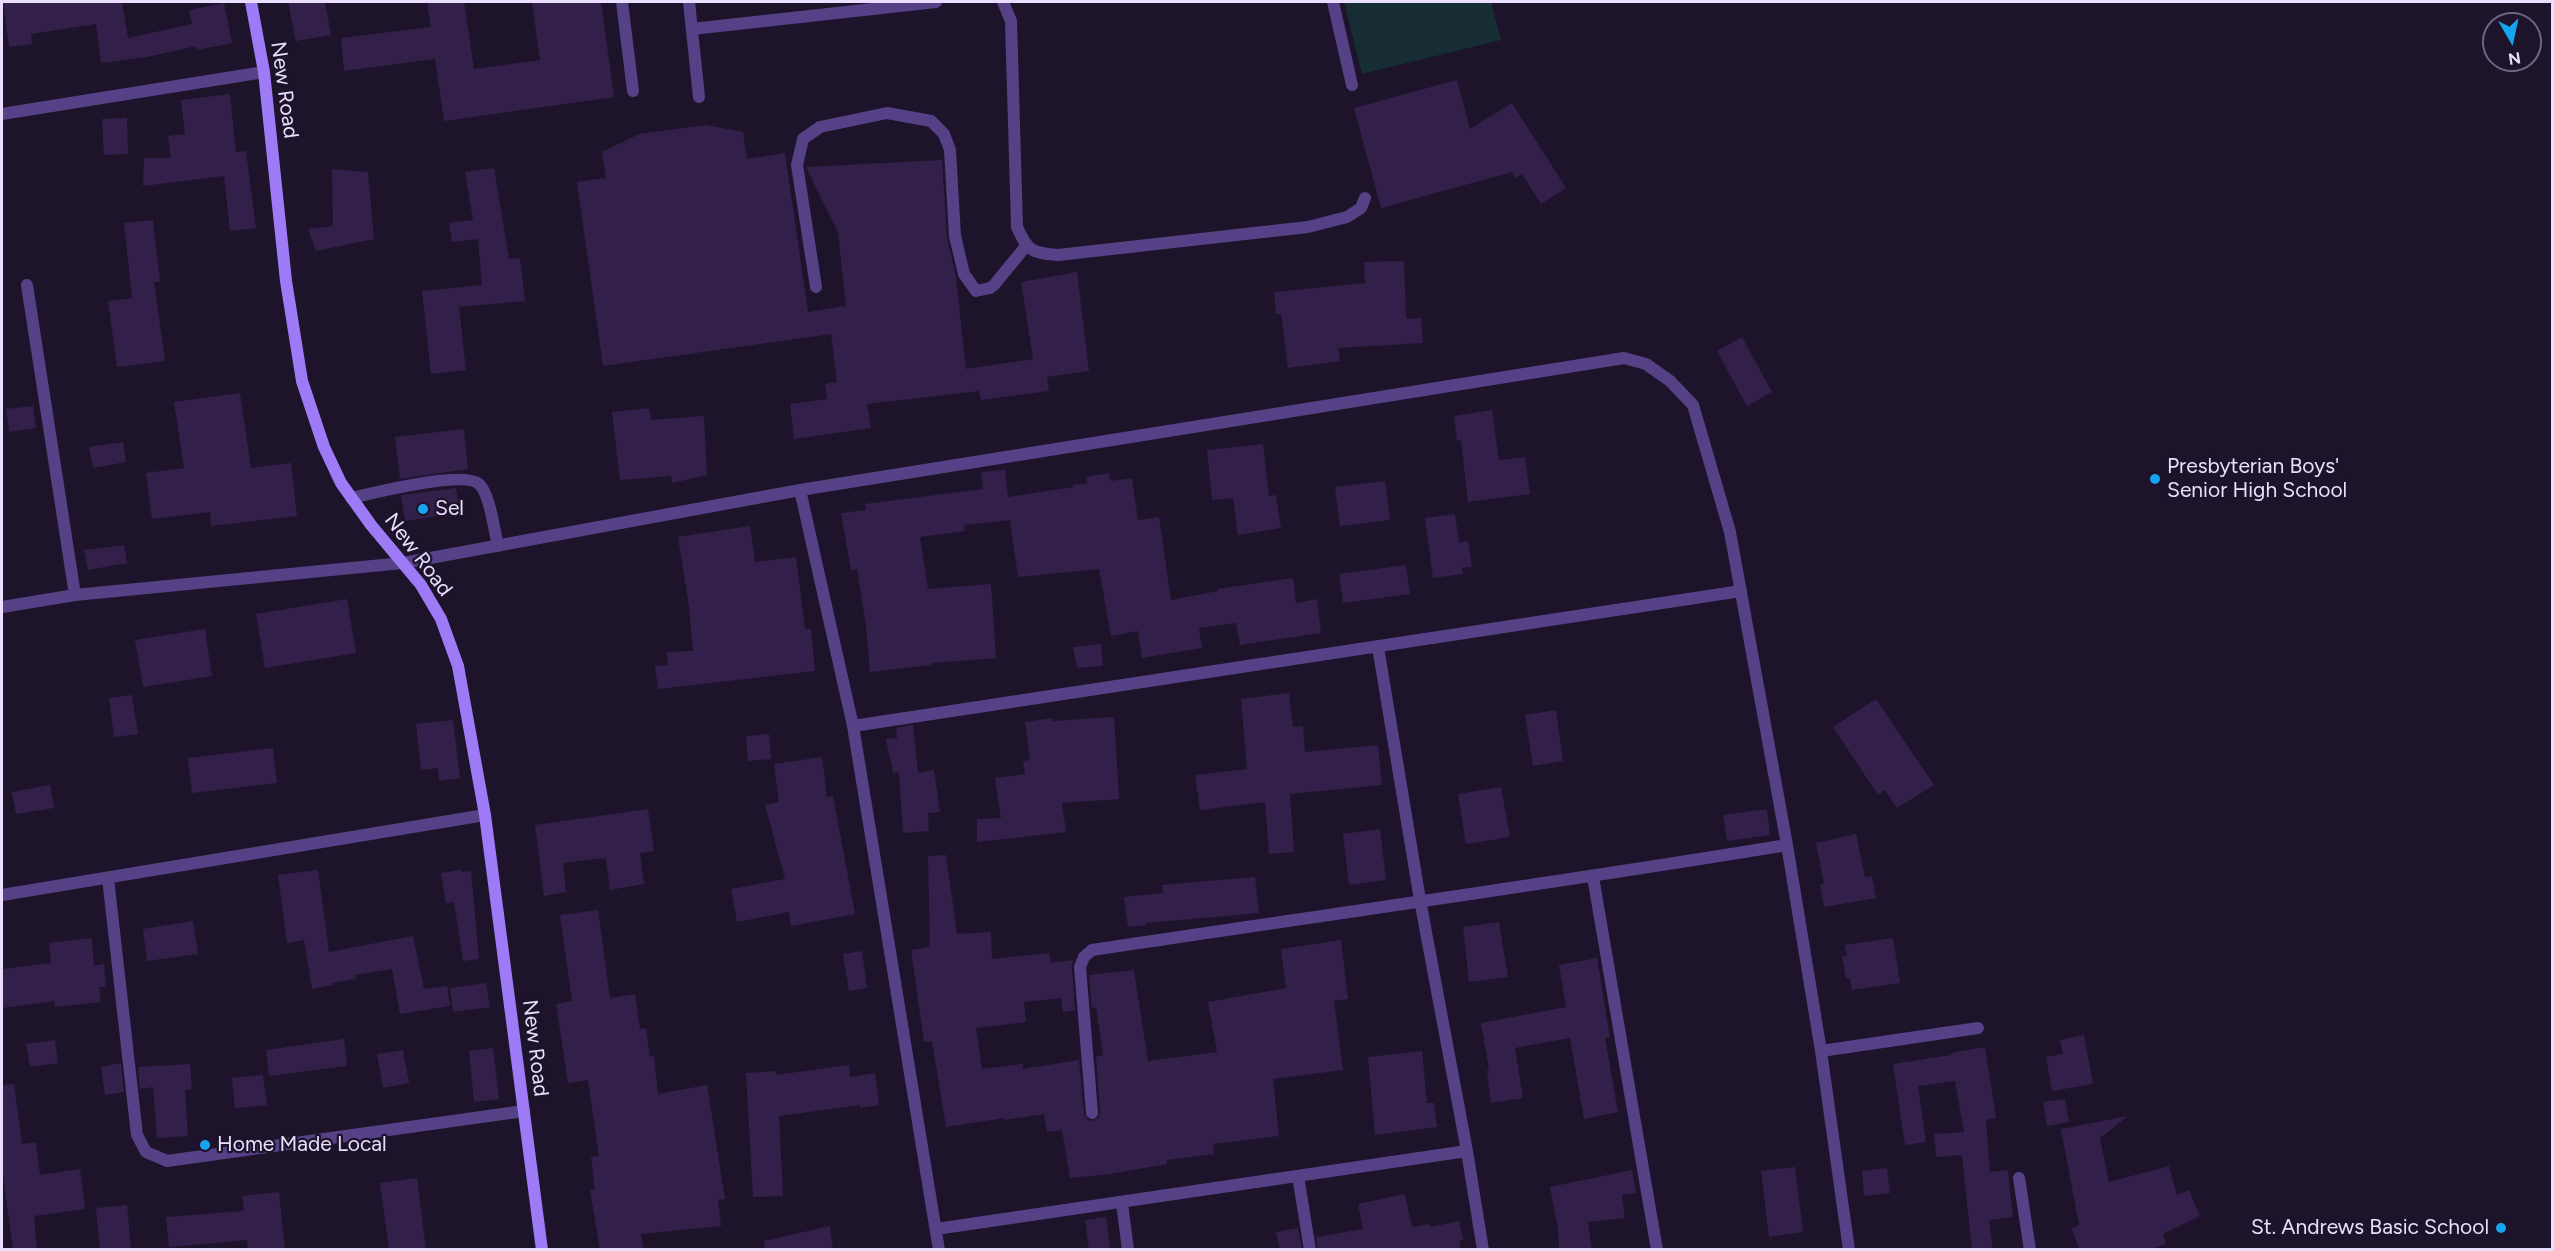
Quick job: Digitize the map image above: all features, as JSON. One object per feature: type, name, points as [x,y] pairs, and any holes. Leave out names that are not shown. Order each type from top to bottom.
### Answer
[{"type":"street","name":"New Road","points":[[250,2],[264,72],[286,281],[302,381],[324,447],[341,483],[421,585],[441,619],[458,666],[485,815],[542,1250]]},
{"type":"street","points":[[622,2],[633,91]]},
{"type":"street","points":[[689,2],[699,97]]},
{"type":"street","points":[[692,29],[936,2]]},
{"type":"street","points":[[1003,2],[1011,21],[1017,227],[1026,246],[1036,254],[1058,255],[1308,227],[1347,217],[1361,208],[1365,198]]},
{"type":"street","points":[[1333,2],[1352,85]]},
{"type":"street","points":[[2,114],[264,72]]},
{"type":"street","points":[[816,287],[797,165],[803,139],[820,127],[887,113],[931,122],[944,134],[950,150],[955,236],[964,274],[976,291],[994,285],[1026,246]]},
{"type":"street","points":[[27,285],[75,596]]},
{"type":"street","points":[[2,607],[75,596],[403,563],[800,490],[1624,358],[1646,364],[1670,381],[1693,405],[1730,532],[1787,845],[1821,1051],[1849,1250]]},
{"type":"street","points":[[351,498],[453,478],[473,480],[480,485],[486,495],[498,546]]},
{"type":"street","points":[[800,490],[853,726],[939,1250]]},
{"type":"street","points":[[853,726],[1741,591]]},
{"type":"street","points":[[1378,647],[1420,900],[1467,1150],[1483,1250]]},
{"type":"street","points":[[2,895],[485,815]]},
{"type":"street","points":[[1092,1113],[1080,967],[1084,957],[1092,950],[1420,900],[1593,877],[1787,845]]},
{"type":"street","points":[[1593,877],[1657,1250]]},
{"type":"street","points":[[108,878],[137,1135],[146,1152],[167,1161],[524,1111]]},
{"type":"street","points":[[1821,1051],[1978,1028]]},
{"type":"street","points":[[936,1229],[1467,1150]]},
{"type":"street","points":[[1298,1176],[1310,1250]]},
{"type":"street","points":[[2019,1178],[2030,1250]]},
{"type":"street","points":[[1122,1203],[1128,1250]]},
{"type":"shaded area","points":[[1344,2],[1491,2],[1501,40],[1362,74]]},
{"type":"building","points":[[3,2],[122,2],[128,38],[192,24],[189,10],[224,3],[232,43],[197,50],[196,46],[147,57],[101,63],[96,24],[31,34],[32,44],[9,47]]},
{"type":"building","points":[[288,2],[325,2],[331,35],[296,41]]},
{"type":"building","points":[[427,2],[464,2],[474,69],[540,60],[532,2],[601,2],[614,97],[444,121],[435,59],[344,71],[341,38],[431,27]]},
{"type":"building","points":[[1457,80],[1470,129],[1512,103],[1566,188],[1541,204],[1522,174],[1516,178],[1512,172],[1381,208],[1354,108]]},
{"type":"building","points":[[230,94],[236,152],[246,151],[256,228],[230,231],[224,176],[143,186],[144,158],[171,158],[168,136],[185,134],[181,100]]},
{"type":"building","points":[[127,118],[128,154],[104,155],[102,119]]},
{"type":"building","points":[[706,125],[743,132],[747,159],[785,153],[808,312],[846,306],[838,232],[806,167],[942,160],[947,237],[956,277],[966,369],[1033,359],[1021,282],[1077,272],[1089,371],[1047,377],[1049,391],[981,400],[979,391],[867,404],[871,428],[794,439],[790,404],[827,399],[825,384],[837,382],[831,334],[603,366],[577,182],[606,178],[602,152],[639,134]]},
{"type":"building","points":[[494,168],[509,259],[520,258],[525,301],[459,307],[466,370],[431,374],[422,291],[482,285],[478,239],[452,242],[449,223],[473,220],[465,172]]},
{"type":"building","points":[[332,169],[368,172],[374,239],[316,251],[308,229],[333,226]]},
{"type":"building","points":[[153,220],[160,282],[154,282],[165,361],[117,367],[108,301],[132,298],[124,223]]},
{"type":"building","points":[[1404,261],[1406,319],[1421,318],[1423,343],[1338,348],[1340,361],[1288,368],[1281,314],[1276,314],[1274,292],[1365,283],[1364,262]]},
{"type":"building","points":[[1742,337],[1772,392],[1747,406],[1717,351]]},
{"type":"building","points":[[240,393],[251,468],[291,463],[297,516],[211,526],[210,512],[152,519],[146,473],[184,468],[174,402]]},
{"type":"building","points":[[33,406],[36,428],[9,432],[6,409]]},
{"type":"building","points":[[649,408],[651,420],[704,416],[707,475],[672,483],[671,476],[620,480],[612,412]]},
{"type":"building","points":[[1492,410],[1499,460],[1525,457],[1530,494],[1468,502],[1461,440],[1457,441],[1454,416]]},
{"type":"building","points":[[464,429],[468,469],[400,479],[395,437]]},
{"type":"building","points":[[123,442],[126,462],[93,468],[89,447]]},
{"type":"building","points":[[1263,444],[1269,496],[1276,495],[1281,528],[1238,535],[1233,498],[1212,500],[1207,450]]},
{"type":"building","points":[[1005,470],[1008,497],[1073,487],[1073,485],[1087,483],[1086,477],[1109,473],[1111,481],[1132,478],[1138,520],[1159,517],[1171,600],[1218,591],[1217,589],[1293,578],[1296,603],[1317,599],[1321,633],[1240,645],[1236,623],[1199,628],[1202,648],[1142,658],[1138,631],[1111,636],[1099,569],[1018,577],[1010,520],[964,525],[965,531],[920,537],[928,589],[991,584],[996,658],[931,663],[931,665],[870,672],[857,569],[851,570],[841,513],[866,510],[865,504],[983,489],[981,472]]},
{"type":"building","points":[[1385,481],[1390,520],[1340,526],[1335,487]]},
{"type":"building","points":[[456,488],[460,513],[405,521],[401,495]]},
{"type":"building","points":[[1455,514],[1459,543],[1468,541],[1472,567],[1462,568],[1463,574],[1433,578],[1425,518]]},
{"type":"building","points":[[750,526],[755,562],[796,557],[805,629],[811,629],[815,671],[658,689],[655,666],[668,665],[667,652],[693,651],[678,537]]},
{"type":"building","points":[[124,545],[127,563],[88,570],[84,550]]},
{"type":"building","points":[[1406,565],[1410,594],[1343,603],[1339,574]]},
{"type":"building","points":[[347,599],[356,653],[265,668],[256,614]]},
{"type":"building","points":[[205,629],[212,676],[143,687],[135,640]]},
{"type":"building","points":[[1101,644],[1103,666],[1077,668],[1073,647]]},
{"type":"building","points":[[1289,693],[1293,727],[1303,726],[1305,752],[1378,745],[1382,785],[1290,794],[1294,852],[1269,854],[1265,802],[1200,810],[1195,775],[1247,769],[1241,699]]},
{"type":"building","points":[[132,695],[138,734],[114,737],[109,698]]},
{"type":"building","points":[[1876,699],[1934,785],[1897,808],[1885,790],[1878,795],[1833,727]]},
{"type":"building","points":[[1556,710],[1563,761],[1533,766],[1525,715]]},
{"type":"building","points":[[1114,717],[1119,799],[1062,803],[1066,832],[977,842],[977,819],[1001,818],[995,778],[1025,774],[1023,761],[1030,760],[1025,722],[1052,718],[1053,721]]},
{"type":"building","points":[[453,720],[460,778],[439,781],[438,768],[421,770],[416,724]]},
{"type":"building","points":[[913,725],[918,773],[934,770],[940,812],[928,813],[929,831],[903,833],[899,772],[893,773],[886,739],[897,738],[896,728]]},
{"type":"building","points":[[769,734],[771,759],[748,761],[746,736]]},
{"type":"building","points":[[273,748],[277,783],[192,793],[188,758]]},
{"type":"building","points":[[822,757],[827,797],[833,796],[855,914],[791,926],[789,912],[737,922],[731,889],[785,879],[765,805],[779,802],[774,764]]},
{"type":"building","points":[[50,785],[54,808],[16,814],[12,792]]},
{"type":"building","points":[[1501,787],[1510,837],[1466,844],[1458,794]]},
{"type":"building","points":[[648,809],[654,851],[640,853],[644,884],[610,890],[604,858],[563,863],[566,892],[544,896],[535,825]]},
{"type":"building","points":[[1767,809],[1770,835],[1727,841],[1723,815]]},
{"type":"building","points":[[1380,829],[1386,880],[1349,885],[1343,834]]},
{"type":"building","points":[[1856,834],[1865,877],[1872,876],[1876,898],[1824,907],[1820,885],[1824,884],[1816,843]]},
{"type":"building","points":[[946,855],[957,934],[991,932],[992,959],[1049,953],[1051,963],[1073,960],[1075,1010],[1063,1012],[1061,998],[1024,1002],[1026,1022],[976,1028],[982,1069],[1023,1064],[1023,1069],[1079,1060],[1084,1114],[1088,1120],[1093,1121],[1099,1117],[1100,1112],[1096,1057],[1103,1055],[1096,1007],[1092,1008],[1089,975],[1134,970],[1148,1061],[1217,1052],[1208,1002],[1286,988],[1281,949],[1341,940],[1348,999],[1334,1001],[1343,1070],[1273,1079],[1279,1136],[1213,1144],[1214,1154],[1167,1160],[1167,1164],[1110,1174],[1070,1178],[1062,1130],[1047,1132],[1044,1114],[946,1127],[932,1041],[924,1042],[911,950],[930,947],[928,856]]},
{"type":"building","points":[[318,870],[329,952],[413,936],[424,989],[447,986],[450,1006],[400,1014],[392,969],[355,975],[356,979],[312,989],[304,940],[287,943],[278,875]]},
{"type":"building","points":[[461,870],[461,872],[471,871],[479,959],[463,961],[454,902],[446,903],[441,873]]},
{"type":"building","points":[[1255,877],[1259,913],[1146,923],[1147,925],[1128,927],[1124,897],[1163,893],[1162,885]]},
{"type":"building","points":[[598,910],[610,998],[635,994],[640,1029],[646,1028],[650,1057],[654,1056],[658,1094],[707,1085],[725,1199],[718,1200],[721,1226],[641,1234],[644,1250],[600,1250],[590,1190],[595,1189],[591,1157],[599,1156],[588,1080],[568,1083],[556,1004],[572,1001],[560,915]]},
{"type":"building","points":[[193,921],[198,954],[147,961],[143,929]]},
{"type":"building","points":[[1499,922],[1508,977],[1469,982],[1463,927]]},
{"type":"building","points":[[92,938],[94,966],[104,964],[106,987],[99,987],[101,1002],[55,1007],[55,1001],[2,1008],[2,969],[51,963],[49,943]]},
{"type":"building","points":[[1893,938],[1900,983],[1852,990],[1850,978],[1846,979],[1842,956],[1847,955],[1845,945]]},
{"type":"building","points":[[862,951],[867,988],[849,991],[843,954]]},
{"type":"building","points":[[1597,958],[1610,1037],[1605,1038],[1618,1112],[1584,1119],[1570,1038],[1515,1048],[1523,1098],[1491,1103],[1487,1070],[1489,1069],[1481,1023],[1566,1007],[1559,965]]},
{"type":"building","points":[[486,983],[490,1007],[453,1012],[450,988]]},
{"type":"building","points":[[2084,1035],[2093,1084],[2052,1091],[2046,1057],[2063,1054],[2060,1040]]},
{"type":"building","points":[[344,1039],[347,1066],[269,1076],[266,1050]]},
{"type":"building","points":[[55,1040],[58,1063],[30,1067],[26,1044]]},
{"type":"building","points":[[1985,1047],[1996,1118],[1986,1120],[1990,1172],[2008,1170],[2013,1217],[1989,1220],[1993,1250],[1972,1250],[1962,1155],[1936,1157],[1934,1134],[1964,1132],[1955,1081],[1918,1086],[1926,1142],[1905,1145],[1893,1064]]},
{"type":"building","points":[[493,1048],[499,1099],[474,1102],[469,1051]]},
{"type":"building","points":[[403,1050],[409,1083],[383,1088],[377,1054]]},
{"type":"building","points":[[1422,1051],[1427,1103],[1434,1103],[1437,1127],[1375,1135],[1368,1057]]},
{"type":"building","points":[[121,1063],[124,1092],[105,1095],[101,1067]]},
{"type":"building","points":[[190,1064],[192,1089],[185,1090],[188,1136],[157,1138],[153,1087],[140,1089],[138,1067]]},
{"type":"building","points":[[849,1065],[850,1077],[875,1073],[879,1105],[860,1108],[860,1105],[779,1116],[783,1196],[753,1197],[746,1073],[776,1071],[776,1075]]},
{"type":"building","points":[[263,1075],[267,1105],[235,1108],[232,1078]]},
{"type":"building","points":[[14,1084],[22,1144],[36,1142],[40,1175],[80,1169],[85,1209],[34,1216],[37,1250],[13,1250],[2,1168],[2,1085]]},
{"type":"building","points":[[2065,1099],[2069,1122],[2047,1126],[2043,1102]]},
{"type":"building","points":[[2128,1116],[2100,1138],[2109,1182],[2169,1166],[2177,1195],[2189,1190],[2200,1216],[2163,1234],[2166,1244],[2148,1250],[2080,1250],[2071,1228],[2079,1225],[2061,1129]]},
{"type":"building","points":[[1795,1167],[1803,1232],[1769,1237],[1761,1171]]},
{"type":"building","points":[[1887,1168],[1890,1193],[1864,1196],[1862,1171]]},
{"type":"building","points":[[1632,1170],[1636,1193],[1622,1195],[1625,1218],[1588,1222],[1592,1250],[1559,1250],[1558,1229],[1550,1187]]},
{"type":"building","points":[[417,1178],[426,1250],[389,1250],[380,1183]]},
{"type":"building","points":[[279,1192],[285,1250],[248,1250],[247,1240],[169,1247],[166,1217],[244,1211],[242,1196]]},
{"type":"building","points":[[1405,1194],[1412,1227],[1430,1224],[1431,1227],[1459,1221],[1463,1240],[1459,1241],[1461,1250],[1318,1250],[1316,1237],[1363,1229],[1358,1204]]},
{"type":"building","points":[[127,1205],[131,1250],[100,1250],[96,1208]]},
{"type":"building","points":[[1106,1217],[1110,1250],[1089,1250],[1085,1220]]},
{"type":"building","points":[[830,1226],[833,1250],[765,1250],[764,1241]]},
{"type":"building","points":[[1298,1228],[1302,1250],[1280,1250],[1276,1232]]},
{"type":"place","name":"Presbyterian Boys' Senior High School","points":[[2155,479]]},
{"type":"place","name":"Sel","points":[[423,509]]},
{"type":"place","name":"Home Made Local","points":[[205,1145]]},
{"type":"place","name":"St. Andrews Basic School","points":[[2501,1228]]}]
